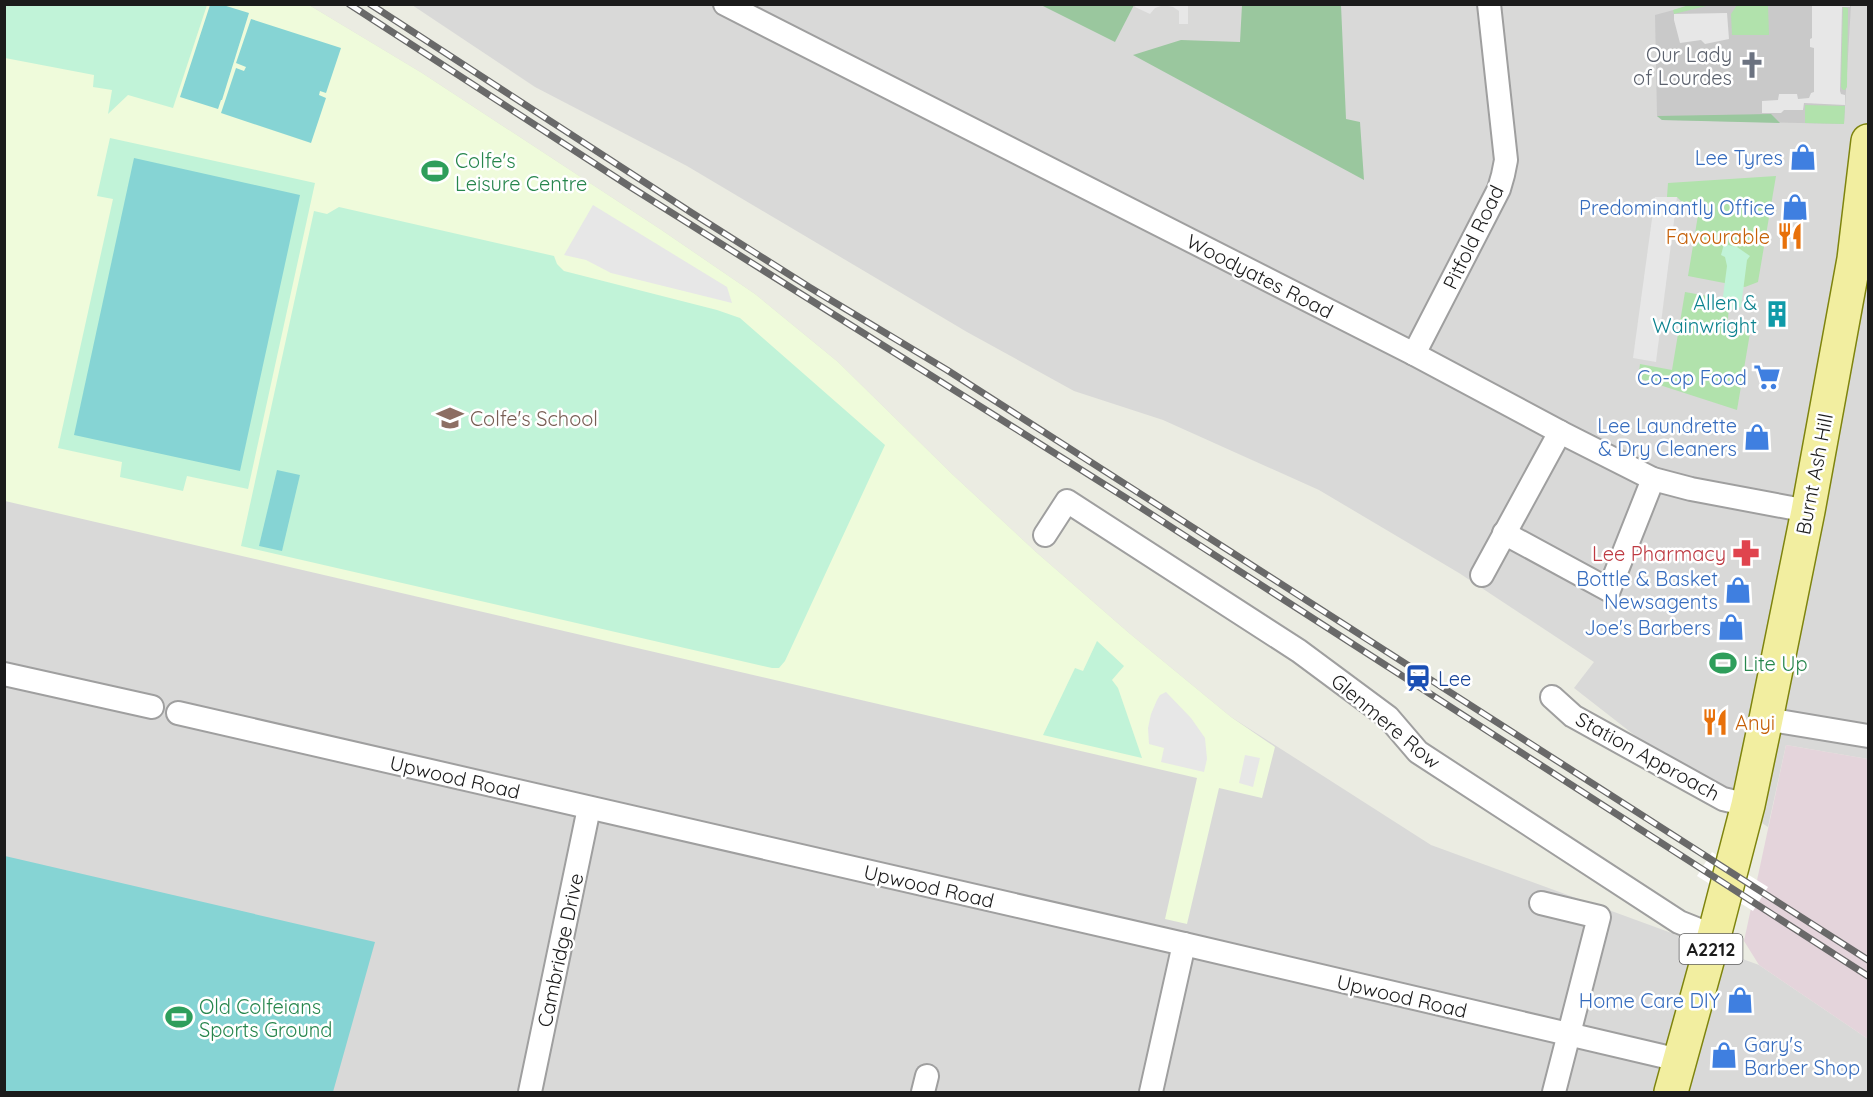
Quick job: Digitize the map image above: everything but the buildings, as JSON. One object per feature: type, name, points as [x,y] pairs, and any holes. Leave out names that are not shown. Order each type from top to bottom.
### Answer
[{"type":"main road","name":"Burnt Ash Hill","points":[[1748,805],[1861,260],[1869,141]]},
{"type":"main road","name":"A2212","points":[[1671,1092],[1748,805]]},
{"type":"street","name":"Woodyates Road","points":[[724,4],[1414,354],[1653,479],[1691,489],[1808,511]]},
{"type":"street","name":"Pitfold Road","points":[[1414,354],[1499,189],[1503,175],[1506,160],[1489,4]]},
{"type":"street","points":[[1482,575],[1560,432]]},
{"type":"street","points":[[1504,533],[1609,590],[1653,479]]},
{"type":"street","name":"Glenmere Row","points":[[1045,535],[1066,501],[1299,651],[1388,717],[1418,752],[1679,922],[1714,936]]},
{"type":"street","points":[[4,674],[152,707]]},
{"type":"street","name":"Station Approach","points":[[1552,697],[1573,716],[1723,799],[1748,805]]},
{"type":"street","name":"Upwood Road","points":[[178,713],[1680,1060]]},
{"type":"street","points":[[1766,719],[1869,736]]},
{"type":"street","name":"Cambridge Drive","points":[[530,1092],[589,808]]},
{"type":"street","points":[[1541,903],[1599,917],[1554,1092]]},
{"type":"street","points":[[1151,1092],[1184,944]]},
{"type":"shaded area","points":[[5,4],[309,5],[422,73],[755,294],[838,362],[952,474],[1036,552],[1231,717],[1431,845],[1759,965],[1868,1039],[1868,1092],[5,1092]]},
{"type":"shaded area","points":[[4,5],[207,5],[173,108],[128,95],[108,114],[112,90],[93,87],[94,75],[5,58]]},
{"type":"shaded area","name":"Colfe's School","points":[[5,5],[309,5],[422,73],[755,294],[838,362],[952,474],[1036,552],[1231,717],[1275,747],[1262,798],[1219,788],[1187,924],[1165,919],[1197,778],[5,501]]},
{"type":"shaded area","points":[[210,5],[223,5],[249,13],[218,109],[180,97]]},
{"type":"shaded area","points":[[412,5],[1868,5],[1868,759],[1786,745],[1768,827],[1674,766],[1574,688],[1594,662],[1459,573],[1319,490],[1163,420],[1074,391],[967,332],[687,166],[535,87]]},
{"type":"shaded area","points":[[1041,5],[1134,5],[1115,42]]},
{"type":"shaded area","points":[[1136,5],[1164,5],[1155,8],[1150,14],[1135,7]]},
{"type":"shaded area","points":[[1164,5],[1188,5],[1188,24],[1179,24],[1179,11]]},
{"type":"shaded area","points":[[1242,5],[1341,5],[1346,119],[1360,122],[1364,180],[1133,55],[1181,40],[1240,42]]},
{"type":"shaded area","name":"Our Lady of Lourdes","points":[[1692,5],[1851,5],[1844,124],[1662,120],[1657,116],[1655,15]]},
{"type":"shaded area","points":[[1812,5],[1850,5],[1850,7],[1842,7],[1840,91],[1845,95],[1845,105],[1804,103],[1803,110],[1762,113],[1762,101],[1778,100],[1779,94],[1797,94],[1798,99],[1809,98],[1814,92],[1814,48],[1810,47]]},
{"type":"shaded area","points":[[1727,13],[1729,39],[1705,44],[1701,40],[1680,43],[1674,14]]},
{"type":"shaded area","points":[[251,19],[341,48],[326,93],[320,91],[319,95],[326,98],[311,143],[221,113],[236,68],[244,71],[246,67],[236,63]]},
{"type":"shaded area","points":[[1771,114],[1780,123],[1662,120],[1657,116]]},
{"type":"shaded area","points":[[110,138],[315,183],[248,489],[187,476],[183,491],[120,477],[122,462],[58,448],[113,199],[97,196]]},
{"type":"shaded area","points":[[134,158],[300,195],[240,471],[74,435]]},
{"type":"shaded area","points":[[1655,197],[1677,197],[1656,362],[1633,358]]},
{"type":"shaded area","points":[[593,205],[727,287],[732,303],[611,273],[586,260],[564,255]]},
{"type":"shaded area","points":[[339,207],[554,256],[557,264],[564,271],[740,318],[885,445],[785,661],[779,668],[241,546],[314,211],[327,214]]},
{"type":"shaded area","points":[[1724,244],[1737,247],[1750,256],[1747,260],[1741,307],[1729,310],[1722,304],[1727,266],[1725,257],[1721,255]]},
{"type":"shaded area","points":[[277,470],[300,475],[282,551],[259,546]]},
{"type":"shaded area","points":[[1097,641],[1124,666],[1112,680],[1118,688],[1142,758],[1043,735],[1075,668],[1083,671]]},
{"type":"shaded area","points":[[1166,692],[1191,718],[1205,738],[1207,759],[1204,772],[1161,762],[1164,748],[1149,744],[1148,728],[1151,714],[1160,695]]},
{"type":"shaded area","points":[[1786,745],[1868,759],[1868,1039],[1759,965],[1744,941]]},
{"type":"shaded area","points":[[1245,755],[1260,758],[1253,787],[1239,783]]},
{"type":"shaded area","name":"Old Colfeians Sports Ground","points":[[5,856],[375,942],[333,1092],[5,1092]]},
{"type":"green space","points":[[1692,4],[1710,5],[1674,14],[1673,10]]},
{"type":"green space","points":[[1737,5],[1768,5],[1769,35],[1732,35],[1731,14]]},
{"type":"green space","points":[[1843,7],[1848,8],[1847,87],[1845,90],[1841,87]]},
{"type":"green space","points":[[1805,105],[1845,106],[1844,124],[1805,123]]},
{"type":"green space","points":[[1776,176],[1758,282],[1745,287],[1688,276],[1700,203],[1682,202],[1677,197],[1667,197],[1668,183]]},
{"type":"green space","points":[[1685,292],[1730,300],[1727,327],[1750,333],[1737,410],[1638,378],[1640,364],[1672,370]]},
{"type":"pier","points":[[1712,852],[1768,887],[1753,911],[1697,876]]},
{"type":"railway","points":[[349,4],[629,186],[1126,498],[1868,976]]},
{"type":"railway","points":[[370,4],[692,213],[947,370],[1868,960]]},
{"type":"place","name":"Our Lady of Lourdes","points":[[1752,65]]},
{"type":"place","name":"Lee Tyres","points":[[1803,157]]},
{"type":"place","name":"Colfe's Leisure Centre","points":[[435,171]]},
{"type":"place","name":"Predominantly Office","points":[[1795,207]]},
{"type":"place","name":"Favourable","points":[[1790,236]]},
{"type":"place","name":"Allen & Wainwright","points":[[1777,314]]},
{"type":"place","name":"Co-op Food","points":[[1767,377]]},
{"type":"place","name":"Colfe's School","points":[[450,418]]},
{"type":"place","name":"Lee Laundrette & Dry Cleaners","points":[[1757,437]]},
{"type":"place","name":"Lee Pharmacy","points":[[1746,553]]},
{"type":"place","name":"Bottle & Basket Newsagents","points":[[1738,590]]},
{"type":"place","name":"Joe's Barbers","points":[[1731,627]]},
{"type":"place","name":"Lite Up","points":[[1723,663]]},
{"type":"place","name":"Lee","points":[[1418,678]]},
{"type":"place","name":"Anyi","points":[[1715,722]]},
{"type":"place","name":"Home Care DIY","points":[[1740,1000]]},
{"type":"place","name":"Old Colfeians Sports Ground","points":[[179,1017]]},
{"type":"place","name":"Gary's Barber Shop","points":[[1724,1055]]}]
